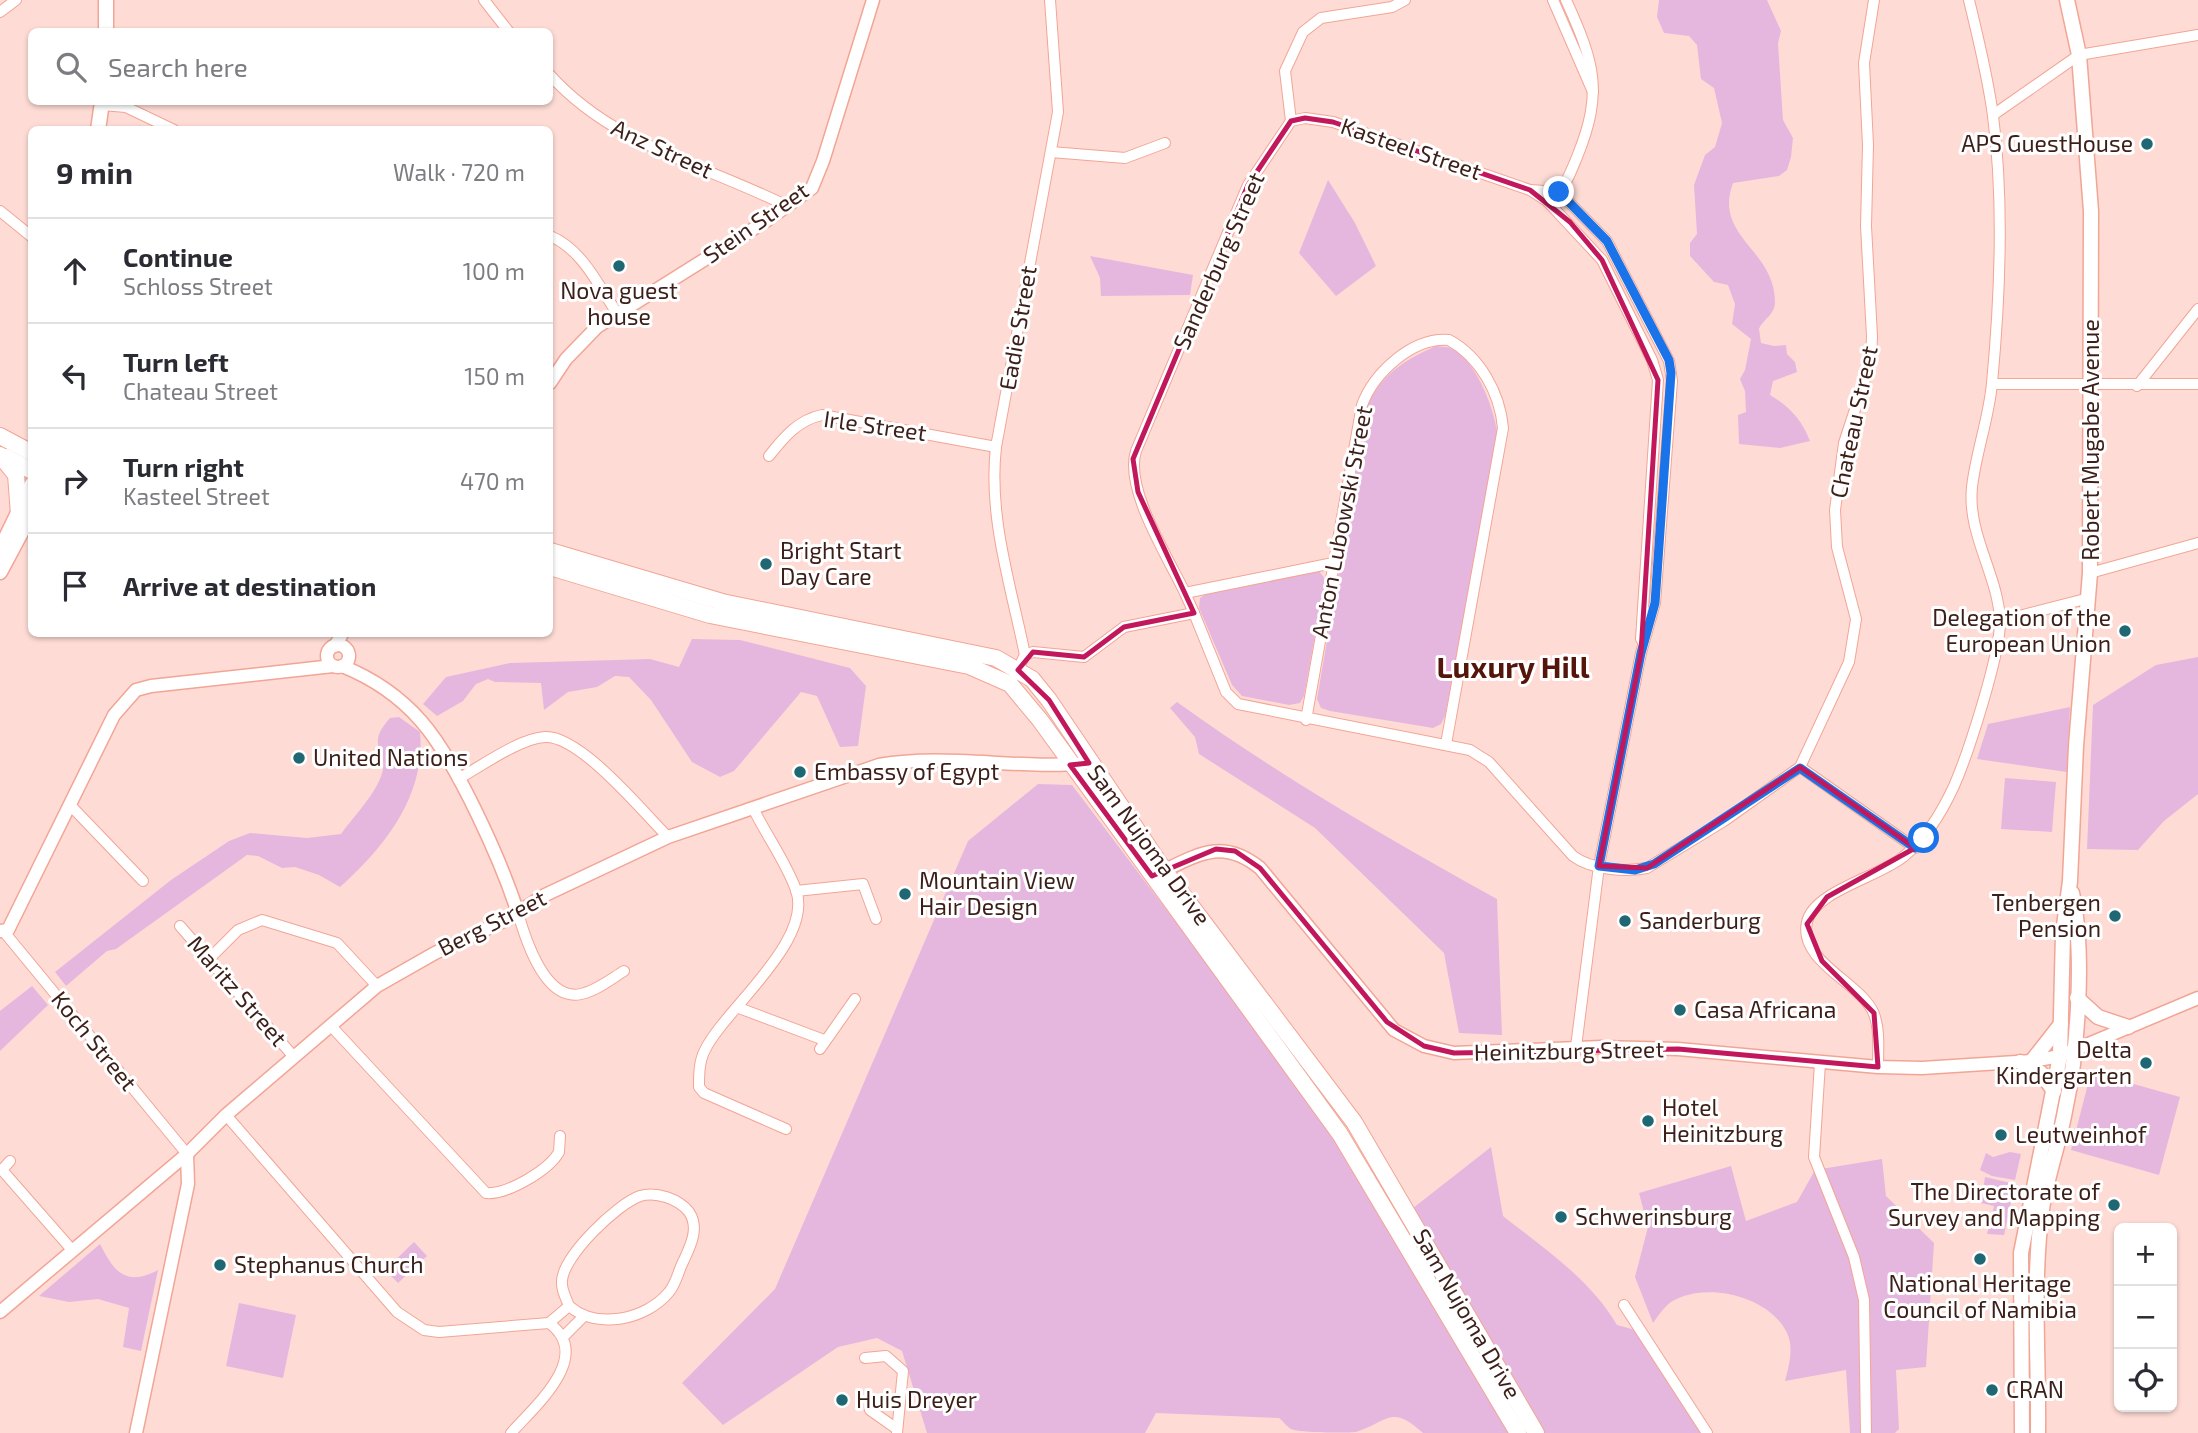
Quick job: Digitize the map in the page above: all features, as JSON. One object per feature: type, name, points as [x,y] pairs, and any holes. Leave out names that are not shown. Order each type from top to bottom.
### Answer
[{"type":"highway","points":[[0,436],[28,451]]},
{"type":"highway","points":[[0,454],[28,469]]},
{"type":"highway","points":[[0,454],[16,475],[28,515]]},
{"type":"highway","name":"Sam Nujoma Drive","points":[[553,552],[683,593],[996,658],[1032,679],[1049,700],[1158,873],[1340,1135],[1518,1433]]},
{"type":"highway","name":"Sam Nujoma Drive","points":[[553,568],[710,615],[969,666],[1018,670]]},
{"type":"highway","name":"Sam Nujoma Drive","points":[[1018,670],[1024,699],[1070,765],[1354,1122],[1536,1433]]},
{"type":"main road","points":[[106,0],[106,28]]},
{"type":"main road","name":"Robert Mugabe Avenue","points":[[2022,1433],[2021,1253],[2060,1056],[2063,933],[2070,881],[2076,746],[2090,573],[2091,211],[2079,55],[2067,0]]},
{"type":"main road","points":[[99,126],[102,105]]},
{"type":"main road","points":[[0,550],[28,515]]},
{"type":"main road","points":[[0,572],[28,515]]},
{"type":"main road","name":"Robert Mugabe Avenue","points":[[2038,1433],[2035,1268],[2042,1208],[2065,1112],[2075,1049],[2077,934],[2070,881]]},
{"type":"main road","points":[[2077,998],[2098,1017],[2128,1027]]},
{"type":"main road","points":[[2054,1091],[2040,1073],[2026,1062],[2061,1024]]},
{"type":"street","points":[[0,12],[16,0]]},
{"type":"street","points":[[484,0],[506,28]]},
{"type":"street","name":"Stein Street","points":[[553,374],[582,340],[617,313],[812,188],[873,0]]},
{"type":"street","name":"Eadie Street","points":[[1018,670],[993,503],[996,447],[1051,152],[1058,93],[1050,0]]},
{"type":"street","points":[[1291,121],[1285,71],[1309,25],[1321,18],[1392,7],[1405,0]]},
{"type":"street","points":[[1553,0],[1594,92]]},
{"type":"street","points":[[1547,201],[1559,192],[1586,135],[1594,92],[1591,61],[1566,0]]},
{"type":"street","name":"Chateau Street","points":[[1800,768],[1843,677],[1855,633],[1854,607],[1838,547],[1835,510],[1844,443],[1871,361],[1864,64],[1874,0]]},
{"type":"street","points":[[1878,1067],[1878,1034],[1874,1013],[1862,998],[1822,961],[1808,938],[1807,924],[1815,907],[1827,897],[1881,871],[1915,848],[1944,807],[1955,783],[1980,708],[2000,621],[1972,505],[1992,384],[1998,241],[1993,115],[1969,0]]},
{"type":"street","points":[[1993,115],[2079,55],[2198,35]]},
{"type":"street","name":"Anz Street","points":[[553,78],[593,116],[620,131],[787,206]]},
{"type":"street","points":[[114,105],[125,107],[165,126]]},
{"type":"street","name":"Kasteel Street","points":[[1291,121],[1305,118],[1333,122],[1530,190],[1547,201],[1602,260],[1657,371],[1641,653]]},
{"type":"street","name":"Sanderburg Street","points":[[1194,613],[1138,492],[1133,460],[1248,185],[1291,121]]},
{"type":"street","points":[[1051,152],[1125,158],[1165,143]]},
{"type":"street","name":"Kasteel Street","points":[[1530,190],[1559,192],[1607,241],[1671,368],[1655,603],[1641,653],[1599,866],[1576,1047]]},
{"type":"street","points":[[0,211],[28,234]]},
{"type":"street","points":[[553,237],[577,255],[617,313]]},
{"type":"street","points":[[2137,386],[2198,309]]},
{"type":"street","name":"Anton Lubowski Street","points":[[1307,720],[1362,405],[1368,389],[1380,373],[1421,345],[1442,339],[1462,347],[1471,355],[1496,394],[1502,408],[1503,428],[1446,744]]},
{"type":"street","points":[[1992,384],[2198,384]]},
{"type":"street","name":"Irle Street","points":[[769,456],[798,425],[822,415],[996,447]]},
{"type":"street","points":[[2090,573],[2198,543]]},
{"type":"street","points":[[1185,593],[1333,563]]},
{"type":"street","points":[[2000,621],[2089,597]]},
{"type":"street","points":[[1018,670],[1041,651],[1084,657],[1124,627],[1194,613],[1226,692],[1242,707],[1470,750],[1489,762],[1573,856],[1599,866],[1635,870],[1654,864],[1800,768],[1915,848]]},
{"type":"street","points":[[340,637],[335,646],[340,659],[365,675],[419,718],[458,779],[506,879],[539,968],[559,989],[579,995],[624,971]]},
{"type":"street","points":[[340,659],[347,637]]},
{"type":"street","points":[[3,932],[71,806],[114,715],[136,690],[173,682],[304,668],[340,659]]},
{"type":"street","points":[[458,779],[531,739],[557,738],[590,760],[668,837]]},
{"type":"street","name":"Berg Street","points":[[0,1312],[187,1154],[226,1115],[377,986],[435,953],[518,913],[544,896],[668,837],[860,770],[896,762],[1034,767],[1089,763]]},
{"type":"street","points":[[71,806],[143,881]]},
{"type":"street","points":[[753,808],[796,891],[797,913],[788,936],[739,1008],[706,1048],[699,1074],[699,1089],[786,1129]]},
{"type":"street","name":"Heinitzburg Street","points":[[1158,873],[1216,849],[1235,852],[1247,858],[1261,868],[1387,1022],[1413,1042],[1454,1053],[1576,1047],[1678,1049],[1878,1067],[2026,1062],[2060,1056],[2198,998]]},
{"type":"street","points":[[796,891],[863,884],[876,919]]},
{"type":"street","points":[[209,959],[238,930],[262,920],[337,943],[377,986]]},
{"type":"street","name":"Maritz Street","points":[[180,926],[295,1057]]},
{"type":"street","name":"Koch Street","points":[[3,932],[187,1154]]},
{"type":"street","points":[[739,1008],[822,1044],[855,999]]},
{"type":"street","points":[[331,1026],[486,1194],[500,1191],[543,1171],[559,1152],[560,1136]]},
{"type":"street","points":[[1820,1063],[1814,1157],[1854,1257],[1864,1300],[1866,1433]]},
{"type":"street","points":[[226,1115],[397,1312],[424,1330],[439,1332],[549,1323],[569,1306]]},
{"type":"street","points":[[136,1433],[187,1184],[187,1154]]},
{"type":"street","points":[[10,1161],[2,1170],[73,1251]]},
{"type":"street","points":[[653,1195],[677,1203],[687,1210],[694,1229],[692,1242],[671,1289],[663,1299],[637,1315],[601,1320],[582,1318],[569,1306],[562,1278],[569,1261],[611,1217],[640,1196],[653,1195]]},
{"type":"street","points":[[1624,1305],[1707,1433]]},
{"type":"street","points":[[564,1336],[582,1318]]},
{"type":"street","points":[[511,1433],[561,1372],[567,1354],[564,1336],[549,1323]]},
{"type":"street","points":[[865,1358],[886,1356],[902,1371],[897,1431]]},
{"type":"street","points":[[870,1410],[897,1431]]},
{"type":"highlighted area","points":[[1305,118],[1333,122],[1530,190],[1570,222],[1602,260],[1658,380],[1641,653],[1599,866],[1647,868],[1800,767],[1915,848],[1827,897],[1807,924],[1822,961],[1874,1013],[1878,1067],[1678,1049],[1454,1053],[1424,1046],[1387,1022],[1260,868],[1235,851],[1216,849],[1152,876],[1070,765],[1089,763],[1049,700],[1018,670],[1033,652],[1084,657],[1124,627],[1194,613],[1138,492],[1133,459],[1248,185],[1281,133],[1291,121]]},
{"type":"shaded area","points":[[1659,0],[1767,0],[1781,31],[1778,43],[1783,120],[1793,138],[1791,157],[1787,170],[1779,176],[1733,183],[1729,201],[1731,217],[1766,269],[1772,284],[1775,302],[1771,314],[1759,329],[1761,343],[1786,345],[1787,354],[1795,362],[1797,372],[1773,381],[1770,395],[1794,414],[1810,441],[1780,448],[1739,444],[1738,415],[1746,412],[1745,391],[1740,379],[1745,370],[1751,339],[1732,324],[1735,304],[1728,285],[1714,282],[1690,256],[1690,243],[1697,234],[1694,185],[1705,155],[1715,147],[1722,123],[1714,88],[1701,79],[1697,45],[1689,36],[1664,33],[1657,17]]},
{"type":"shaded area","points":[[1328,180],[1355,223],[1376,266],[1336,296],[1299,253]]},
{"type":"shaded area","points":[[1090,256],[1193,275],[1190,295],[1101,296],[1100,278]]},
{"type":"shaded area","points":[[1436,346],[1450,348],[1470,364],[1490,403],[1498,440],[1445,716],[1441,724],[1433,728],[1330,711],[1321,708],[1317,699],[1367,406],[1380,385],[1395,369]]},
{"type":"shaded area","points":[[1310,570],[1319,571],[1325,579],[1304,696],[1300,703],[1289,705],[1242,696],[1232,685],[1199,608],[1200,598],[1209,592]]},
{"type":"shaded area","points":[[692,639],[740,640],[850,668],[866,686],[858,746],[840,747],[817,696],[801,692],[734,771],[720,777],[692,762],[651,700],[629,677],[615,676],[597,687],[568,692],[544,710],[541,683],[495,682],[488,679],[476,684],[463,701],[437,716],[423,704],[446,677],[510,663],[650,659],[679,667]]},
{"type":"shaded area","points":[[2198,657],[2198,794],[2164,821],[2138,850],[2087,849],[2093,705],[2156,665]]},
{"type":"shaded area","points":[[1177,702],[1334,805],[1497,899],[1502,1035],[1459,1033],[1444,953],[1315,828],[1199,754],[1195,737],[1170,708]]},
{"type":"shaded area","points":[[2070,707],[2067,772],[1977,759],[1988,724]]},
{"type":"shaded area","points":[[399,717],[420,732],[420,755],[409,798],[387,837],[340,887],[319,875],[295,867],[282,868],[258,856],[247,855],[116,949],[107,951],[66,986],[55,972],[171,880],[229,841],[250,833],[307,838],[341,834],[377,786],[383,769],[378,737],[390,718]]},
{"type":"shaded area","points":[[2005,778],[2056,782],[2052,832],[2001,829]]},
{"type":"shaded area","points":[[1038,784],[1072,785],[1300,1086],[1382,1210],[1442,1320],[1509,1433],[1423,1433],[1404,1419],[1396,1417],[1356,1432],[1313,1432],[1291,1429],[1279,1418],[1156,1413],[1145,1433],[927,1433],[902,1351],[877,1338],[838,1347],[723,1425],[682,1383],[775,1289],[968,841]]},
{"type":"shaded area","points":[[32,986],[48,1005],[0,1051],[0,1011]]},
{"type":"shaded area","points":[[2091,1072],[2180,1097],[2159,1175],[2071,1150]]},
{"type":"shaded area","points":[[1491,1147],[1503,1216],[1580,1279],[1594,1293],[1617,1325],[1643,1332],[1707,1433],[1536,1433],[1408,1212]]},
{"type":"shaded area","points":[[2010,1152],[2021,1154],[2015,1180],[1992,1176],[1980,1170],[1986,1153],[1993,1157]]},
{"type":"shaded area","points":[[1882,1159],[1886,1196],[1934,1243],[1926,1367],[1896,1370],[1899,1429],[1895,1433],[1850,1433],[1846,1370],[1785,1381],[1790,1350],[1787,1333],[1766,1309],[1751,1301],[1735,1295],[1717,1293],[1685,1296],[1668,1304],[1653,1323],[1635,1277],[1648,1227],[1639,1193],[1731,1166],[1746,1221],[1797,1202],[1815,1170]]},
{"type":"shaded area","points":[[1985,1177],[2015,1184],[2004,1235],[1987,1234],[1994,1206],[1981,1203]]},
{"type":"shaded area","points":[[414,1242],[427,1256],[398,1283],[385,1270]]},
{"type":"shaded area","points":[[100,1244],[110,1262],[122,1274],[137,1277],[158,1270],[141,1351],[123,1347],[129,1308],[98,1299],[69,1302],[39,1296]]},
{"type":"shaded area","points":[[239,1303],[296,1315],[283,1378],[226,1366]]},
{"type":"place","name":"APS GuestHouse","points":[[2147,144]]},
{"type":"place","name":"Nova guest house","points":[[619,266]]},
{"type":"place","name":"Bright Start Day Care","points":[[766,564]]},
{"type":"place","name":"Delegation of the European Union","points":[[2125,631]]},
{"type":"place","name":"United Nations","points":[[299,758]]},
{"type":"place","name":"Embassy of Egypt","points":[[800,772]]},
{"type":"place","name":"Mountain View Hair Design","points":[[905,894]]},
{"type":"place","name":"Tenbergen Pension","points":[[2115,916]]},
{"type":"place","name":"Sanderburg","points":[[1625,921]]},
{"type":"place","name":"Casa Africana","points":[[1680,1010]]},
{"type":"place","name":"Delta Kindergarten","points":[[2146,1063]]},
{"type":"place","name":"Hotel Heinitzburg","points":[[1648,1121]]},
{"type":"place","name":"Leutweinhof","points":[[2001,1135]]},
{"type":"place","name":"The Directorate of Survey and Mapping","points":[[2114,1205]]},
{"type":"place","name":"Schwerinsburg","points":[[1561,1217]]},
{"type":"place","name":"National Heritage Council of Namibia","points":[[1980,1259]]},
{"type":"place","name":"Stephanus Church","points":[[220,1265]]},
{"type":"place","name":"CRAN","points":[[1992,1390]]},
{"type":"place","name":"Huis Dreyer","points":[[842,1400]]},
{"type":"district","name":"Luxury Hill","points":[[1513,668]]},
{"type":"route","points":[[1559,192],[1607,241],[1669,360],[1672,381],[1655,603],[1641,653],[1599,866],[1635,870],[1654,864],[1724,821],[1800,768],[1915,848],[1924,838]]}]
